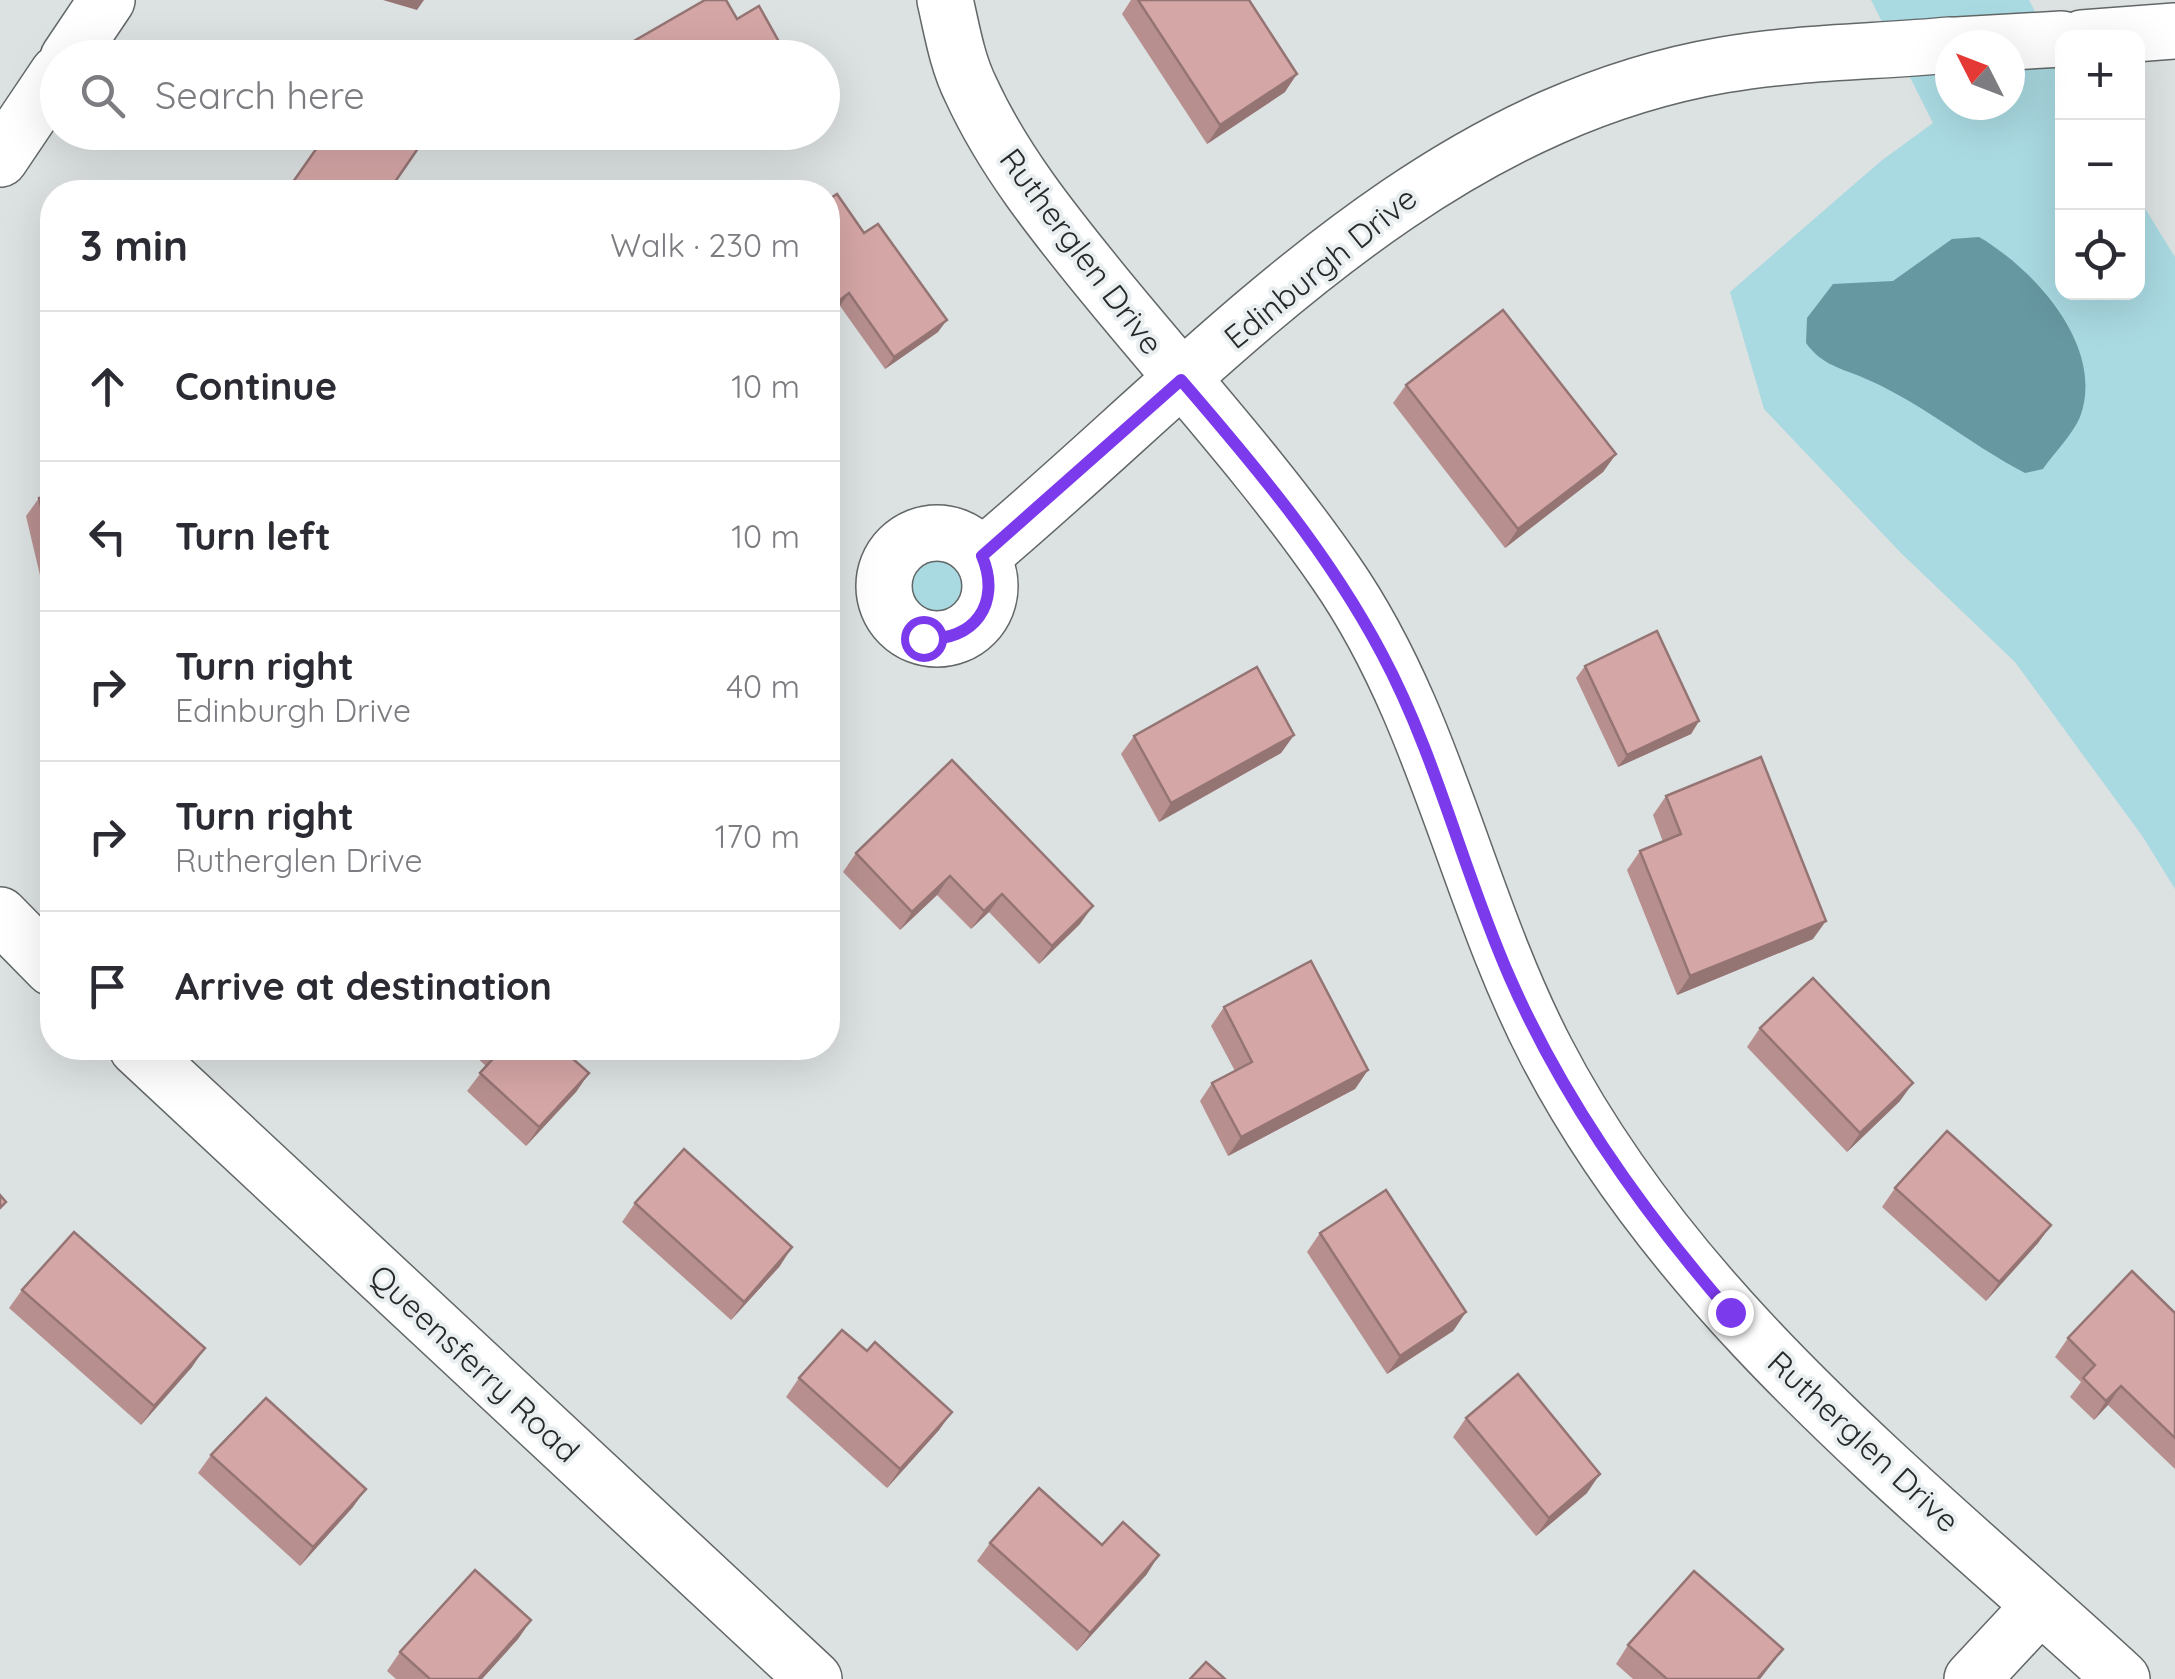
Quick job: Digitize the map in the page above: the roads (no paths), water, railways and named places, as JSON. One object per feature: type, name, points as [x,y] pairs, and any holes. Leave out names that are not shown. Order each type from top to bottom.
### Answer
[{"type":"street","points":[[80,40],[107,0]]},
{"type":"street","name":"Rutherglen Drive","points":[[945,0],[968,86],[1043,209],[1275,489],[1362,616],[1416,724],[1510,977],[1557,1071],[1642,1205],[1730,1312],[1813,1397],[2122,1679]]},
{"type":"street","points":[[2145,33],[2175,31]]},
{"type":"street","name":"Edinburgh Drive","points":[[2025,41],[2055,39]]},
{"type":"street","name":"Edinburgh Drive","points":[[982,556],[1362,227],[1437,175],[1572,110],[1724,64],[1935,47]]},
{"type":"street","points":[[0,159],[40,100]]},
{"type":"street","points":[[0,916],[40,956]]},
{"type":"street","name":"Queensferry Road","points":[[151,1060],[814,1679]]},
{"type":"street","points":[[1972,1679],[2040,1606]]}]
